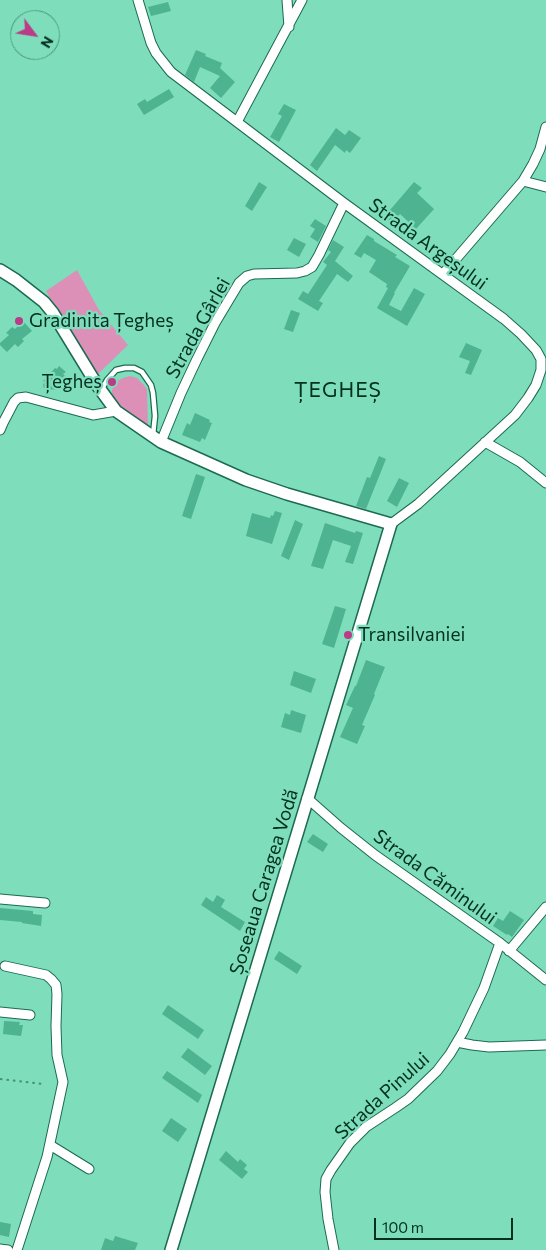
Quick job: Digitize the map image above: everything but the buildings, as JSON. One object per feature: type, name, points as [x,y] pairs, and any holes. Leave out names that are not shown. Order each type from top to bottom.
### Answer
[{"type":"street","name":"Strada Argeșului","points":[[138,0],[151,43],[162,62],[171,72],[344,203],[504,319],[522,334],[544,358],[536,385],[515,415],[418,504],[391,524]]},
{"type":"street","points":[[287,0],[289,27]]},
{"type":"street","points":[[237,122],[302,0]]},
{"type":"street","points":[[443,274],[523,181],[534,164],[546,127]]},
{"type":"street","points":[[523,181],[546,187]]},
{"type":"street","name":"Strada Gârlei","points":[[157,439],[215,323],[239,283],[247,276],[254,274],[297,273],[305,272],[312,267],[344,203]]},
{"type":"street","points":[[0,270],[22,284],[44,302],[116,411],[157,439],[246,480],[391,524]]},
{"type":"street","points":[[1,425],[14,402],[18,398],[26,397],[93,414],[116,411]]},
{"type":"street","points":[[484,442],[520,462],[546,483]]},
{"type":"street","name":"Șoseaua Caragea Vodă","points":[[171,1250],[391,524]]},
{"type":"street","name":"Strada Căminului","points":[[307,798],[375,855],[500,943],[546,980]]},
{"type":"street","points":[[0,898],[45,903]]},
{"type":"street","points":[[509,951],[546,907]]},
{"type":"street","name":"Strada Pinului","points":[[334,1250],[328,1219],[325,1192],[326,1179],[350,1143],[366,1127],[395,1108],[420,1088],[450,1054],[475,1009],[500,943]]},
{"type":"street","points":[[5,966],[46,974],[56,984],[58,1055],[63,1082],[47,1157],[17,1250]]},
{"type":"street","points":[[0,1012],[30,1015]]},
{"type":"street","points":[[457,1042],[472,1046],[489,1047],[546,1045]]},
{"type":"street","points":[[50,1145],[89,1169]]},
{"type":"street","points":[[0,1249],[8,1250]]},
{"type":"lane","points":[[101,391],[107,380],[116,370],[134,368],[142,372],[151,384],[157,439]]},
{"type":"path","points":[[0,1079],[43,1084]]},
{"type":"shaded area","points":[[77,270],[99,310],[128,345],[98,374],[72,336],[46,291]]},
{"type":"shaded area","points":[[130,376],[137,378],[147,389],[148,429],[131,416],[112,394],[117,381]]},
{"type":"place","name":"Gradinita Țegheș","points":[[19,321]]},
{"type":"place","name":"Țegheș","points":[[112,382]]},
{"type":"place","name":"Transilvaniei","points":[[348,635]]},
{"type":"district","name":"ȚEGHEȘ","points":[[338,390]]}]
